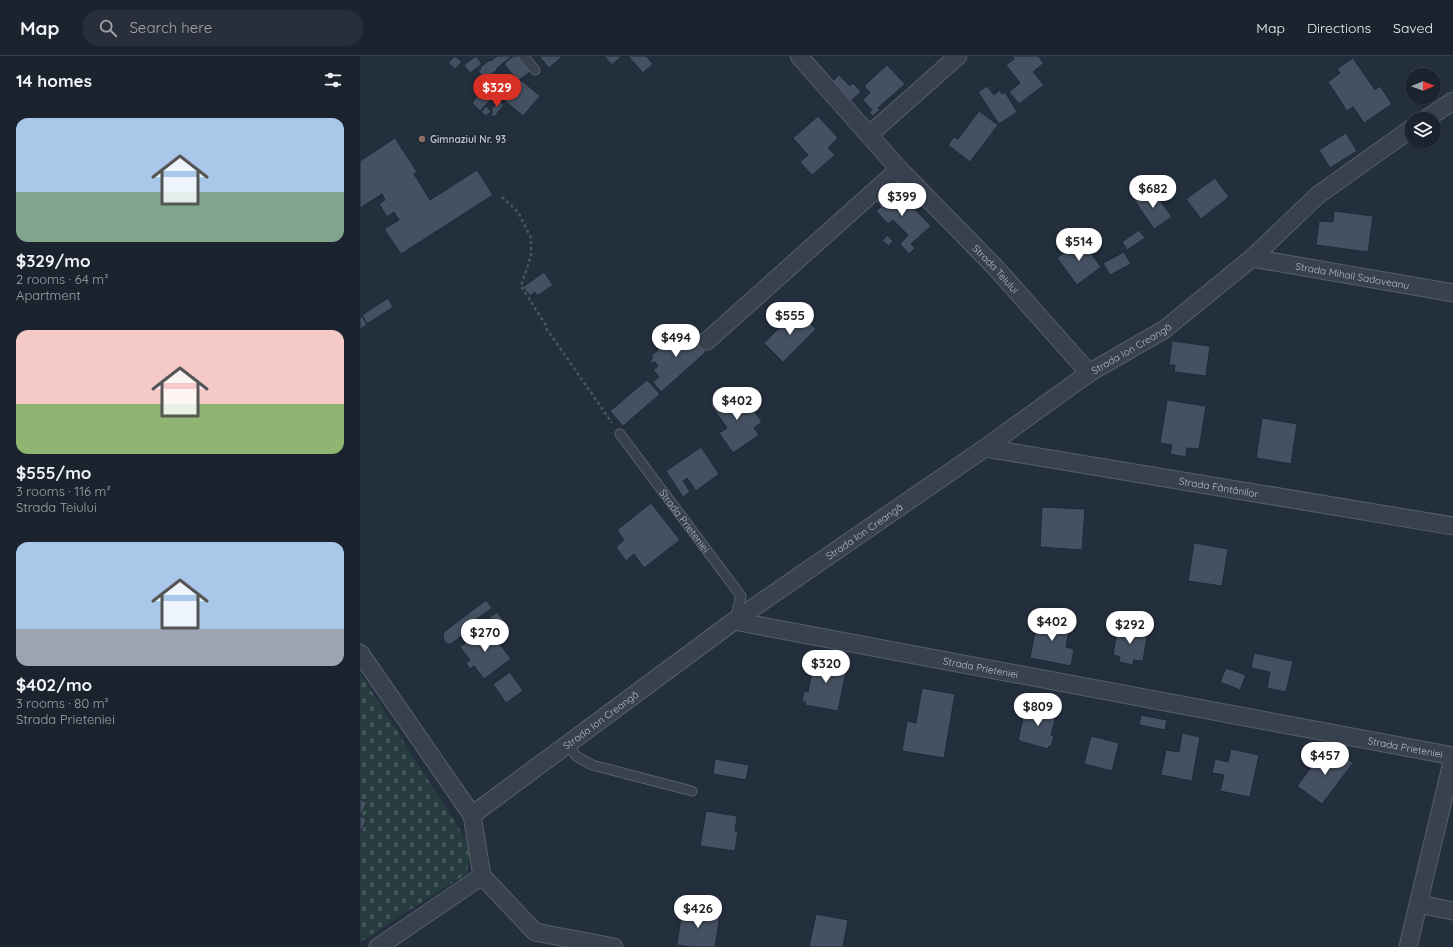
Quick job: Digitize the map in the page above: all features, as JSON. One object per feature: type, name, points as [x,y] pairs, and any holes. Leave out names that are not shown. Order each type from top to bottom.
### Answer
[{"type":"street","name":"Strada Teiului","points":[[799,56],[899,169],[995,267],[1089,373]]},
{"type":"street","points":[[869,135],[958,56]]},
{"type":"street","points":[[1436,112],[1453,101]]},
{"type":"street","name":"Strada Ion Creangă","points":[[472,815],[734,621],[985,448],[1089,373],[1165,329],[1252,258],[1318,195],[1405,133]]},
{"type":"street","points":[[707,341],[899,169]]},
{"type":"street","name":"Strada Mihail Sadoveanu","points":[[1252,258],[1453,294]]},
{"type":"street","name":"Strada Fântânilor","points":[[985,448],[1453,526]]},
{"type":"street","name":"Strada Prieteniei","points":[[734,621],[1453,757]]},
{"type":"street","points":[[360,653],[472,815],[482,876],[535,932],[614,947]]},
{"type":"street","points":[[1408,947],[1453,757]]},
{"type":"street","points":[[378,947],[482,876]]},
{"type":"street","points":[[1419,904],[1453,911]]},
{"type":"lane","points":[[523,56],[535,70]]},
{"type":"lane","name":"Strada Prieteniei","points":[[620,434],[741,596],[734,621]]},
{"type":"lane","points":[[568,744],[576,756],[592,765],[692,791]]},
{"type":"path","points":[[502,197],[518,212],[531,238],[531,256],[521,286],[546,328],[620,434]]},
{"type":"green space","points":[[360,673],[472,849],[466,874],[360,942]]},
{"type":"building","points":[[455,56],[462,62],[455,69],[448,63]]},
{"type":"building","points":[[476,56],[482,64],[470,73],[464,65]]},
{"type":"building","points":[[497,56],[512,56],[488,77],[486,75],[483,77],[478,71],[481,69],[480,67]]},
{"type":"building","points":[[513,56],[518,56],[531,71],[518,81],[504,64]]},
{"type":"building","points":[[539,56],[563,56],[549,68]]},
{"type":"building","points":[[604,56],[622,56],[612,65]]},
{"type":"building","points":[[628,56],[646,56],[653,64],[643,73]]},
{"type":"building","points":[[1012,56],[1038,56],[1044,63],[1033,72],[1044,85],[1019,104],[1009,92],[1020,83],[1006,65],[1014,59]]},
{"type":"building","points":[[1353,58],[1375,90],[1380,86],[1392,104],[1364,123],[1353,107],[1347,111],[1328,82],[1340,73],[1337,69]]},
{"type":"building","points":[[887,65],[905,84],[878,108],[880,110],[873,116],[869,112],[872,110],[863,100],[870,93],[864,86]]},
{"type":"building","points":[[839,75],[850,86],[853,83],[861,92],[851,101],[833,81]]},
{"type":"building","points":[[521,80],[540,96],[523,116],[504,100]]},
{"type":"building","points":[[987,86],[994,95],[1000,90],[1002,94],[1005,92],[1017,112],[999,124],[978,92]]},
{"type":"building","points":[[481,92],[486,92],[493,97],[480,111],[472,103]]},
{"type":"building","points":[[499,100],[504,105],[494,117],[491,114],[493,112],[491,110]]},
{"type":"building","points":[[486,106],[491,111],[486,116],[481,112]]},
{"type":"building","points":[[979,111],[998,125],[970,162],[948,145],[954,137],[958,139]]},
{"type":"building","points":[[818,116],[838,138],[828,148],[835,155],[812,175],[800,162],[808,155],[793,138]]},
{"type":"building","points":[[1346,133],[1357,151],[1330,168],[1319,150]]},
{"type":"building","points":[[395,138],[417,172],[414,174],[430,200],[477,170],[493,195],[401,254],[384,229],[399,220],[394,212],[387,217],[379,204],[385,200],[382,194],[360,208],[360,161]]},
{"type":"building","points":[[1215,178],[1229,197],[1201,219],[1186,199]]},
{"type":"building","points":[[889,186],[894,192],[896,190],[931,226],[911,244],[915,248],[909,254],[900,244],[908,235],[893,220],[888,224],[876,211],[881,207],[875,200]]},
{"type":"building","points":[[1151,188],[1172,217],[1154,229],[1134,200]]},
{"type":"building","points":[[1334,211],[1373,216],[1368,252],[1316,245],[1319,221],[1333,222]]},
{"type":"building","points":[[1139,230],[1145,238],[1127,250],[1122,242]]},
{"type":"building","points":[[887,235],[893,241],[889,246],[882,241]]},
{"type":"building","points":[[1081,240],[1101,267],[1077,285],[1057,258]]},
{"type":"building","points":[[1124,252],[1131,264],[1110,275],[1103,263]]},
{"type":"building","points":[[544,272],[553,285],[537,296],[535,292],[530,296],[523,287]]},
{"type":"building","points":[[388,298],[393,307],[367,324],[362,315]]},
{"type":"building","points":[[797,310],[816,329],[783,362],[764,343]]},
{"type":"building","points":[[362,316],[367,325],[360,329],[360,317]]},
{"type":"building","points":[[684,327],[706,352],[661,392],[653,382],[659,377],[653,370],[658,366],[655,362],[653,363],[650,361],[653,358],[651,356]]},
{"type":"building","points":[[1172,341],[1210,346],[1206,376],[1174,372],[1175,365],[1169,365]]},
{"type":"building","points":[[647,380],[660,394],[623,426],[610,411]]},
{"type":"building","points":[[741,392],[762,422],[754,428],[759,435],[733,453],[719,433],[727,428],[710,404],[724,395],[728,401]]},
{"type":"building","points":[[1167,400],[1206,406],[1199,449],[1187,448],[1186,457],[1170,454],[1172,445],[1160,443]]},
{"type":"building","points":[[1262,418],[1297,424],[1291,464],[1256,458]]},
{"type":"building","points":[[701,447],[719,474],[696,491],[687,478],[683,481],[690,492],[683,497],[666,471]]},
{"type":"building","points":[[651,503],[680,540],[644,568],[634,554],[626,561],[616,547],[624,540],[617,530]]},
{"type":"building","points":[[1042,507],[1085,509],[1082,550],[1040,547]]},
{"type":"building","points":[[1194,543],[1228,549],[1222,586],[1188,581]]},
{"type":"building","points":[[486,600],[492,608],[475,620],[477,624],[451,644],[444,641],[444,632]]},
{"type":"building","points":[[497,612],[506,624],[498,630],[489,618]]},
{"type":"building","points":[[1038,617],[1070,623],[1066,647],[1074,649],[1071,666],[1030,658]]},
{"type":"building","points":[[484,623],[511,659],[484,679],[474,666],[470,669],[466,663],[470,660],[460,647],[481,632],[478,627]]},
{"type":"building","points":[[1118,626],[1148,631],[1143,661],[1134,660],[1133,665],[1119,662],[1120,657],[1113,655]]},
{"type":"building","points":[[1254,653],[1293,661],[1286,692],[1267,688],[1270,672],[1251,668]]},
{"type":"building","points":[[815,656],[848,662],[838,711],[805,705],[806,702],[802,702],[804,691],[808,692]]},
{"type":"building","points":[[1226,668],[1246,675],[1240,690],[1220,682]]},
{"type":"building","points":[[510,672],[523,691],[506,703],[493,684]]},
{"type":"building","points":[[922,688],[955,694],[944,758],[902,751],[907,721],[916,723]]},
{"type":"building","points":[[1026,705],[1057,713],[1051,735],[1054,736],[1051,747],[1049,746],[1048,749],[1018,740]]},
{"type":"building","points":[[1141,715],[1167,720],[1165,730],[1139,725]]},
{"type":"building","points":[[1182,733],[1200,737],[1192,781],[1161,775],[1166,750],[1179,752]]},
{"type":"building","points":[[1091,736],[1119,743],[1112,771],[1084,764]]},
{"type":"building","points":[[1231,749],[1259,755],[1250,797],[1220,791],[1224,775],[1212,773],[1215,759],[1228,762]]},
{"type":"building","points":[[1334,749],[1353,763],[1322,804],[1297,786],[1319,757],[1320,758],[1323,754],[1329,759],[1334,753],[1332,751]]},
{"type":"building","points":[[715,759],[749,765],[746,780],[713,774]]},
{"type":"building","points":[[360,799],[367,803],[360,816]]},
{"type":"building","points":[[706,811],[737,816],[735,831],[738,831],[735,851],[700,846]]},
{"type":"building","points":[[360,816],[367,819],[360,833]]},
{"type":"building","points":[[682,909],[720,915],[715,947],[691,947],[677,945]]},
{"type":"building","points":[[816,914],[848,920],[843,947],[809,947]]},
{"type":"place","name":"Gimnaziul Nr. 93","points":[[422,139]]}]
